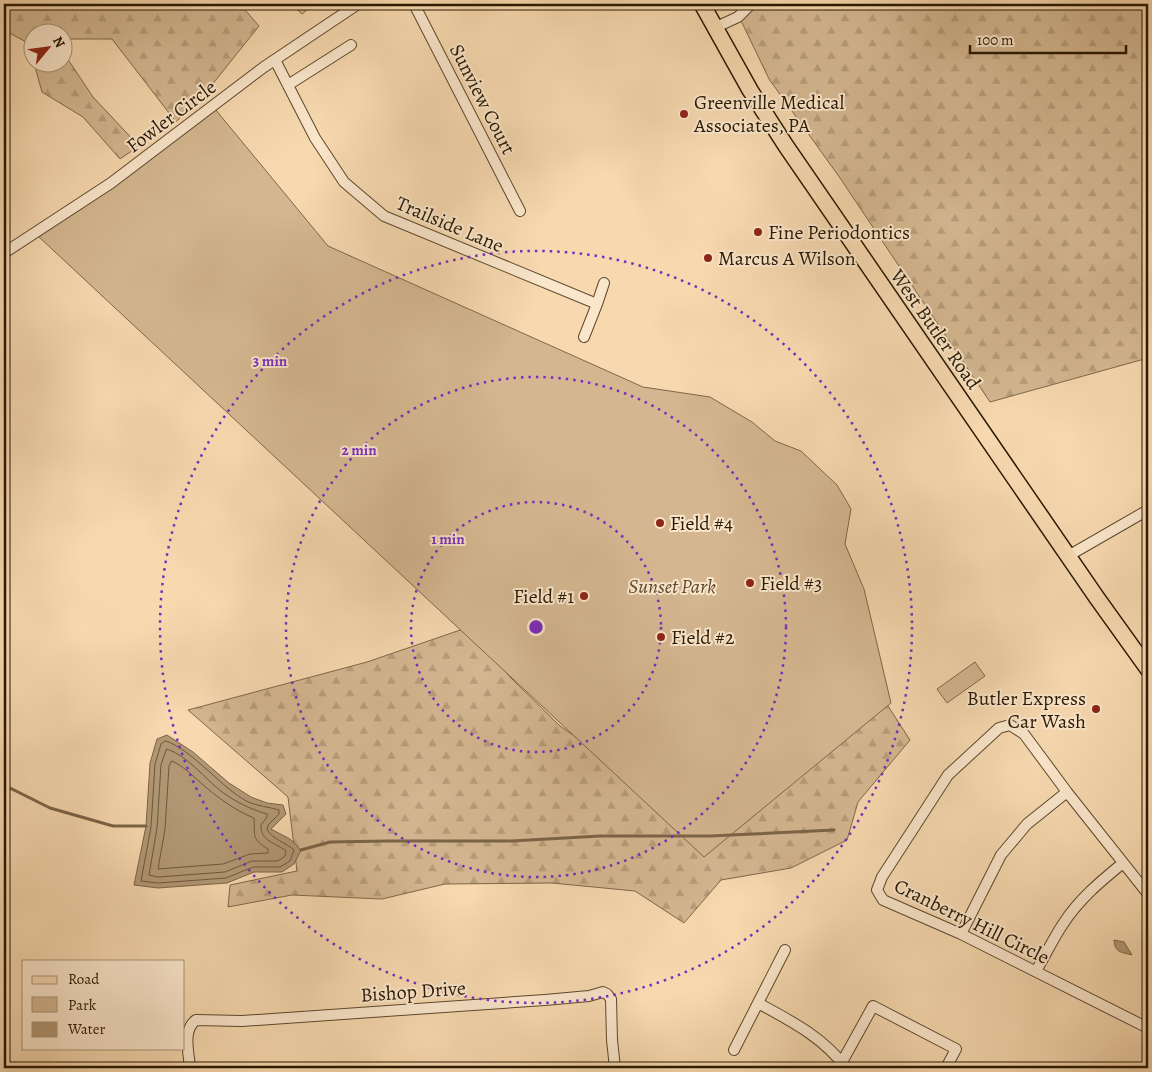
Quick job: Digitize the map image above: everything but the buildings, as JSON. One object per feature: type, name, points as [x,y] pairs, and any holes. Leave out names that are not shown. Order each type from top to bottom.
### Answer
[{"type":"main road","name":"West Butler Road","points":[[702,4],[750,90],[786,146],[1148,669]]},
{"type":"street","name":"Fowler Circle","points":[[4,253],[111,183],[275,60],[358,4]]},
{"type":"street","name":"Sunview Court","points":[[414,4],[520,211]]},
{"type":"street","points":[[714,28],[738,17],[751,4]]},
{"type":"street","points":[[288,85],[351,45]]},
{"type":"street","name":"Trailside Lane","points":[[275,60],[316,138],[344,182],[384,216],[597,304]]},
{"type":"street","points":[[584,337],[604,284]]},
{"type":"street","points":[[1068,556],[1148,510]]},
{"type":"street","name":"Cranberry Hill Circle","points":[[1148,894],[1067,792],[1024,734],[1010,725],[1000,728],[948,775],[882,877],[877,890],[882,900],[961,934],[1148,1028]]},
{"type":"street","points":[[961,934],[1001,855],[1027,824],[1067,792]]},
{"type":"street","points":[[1036,971],[1063,923],[1098,883],[1123,863]]},
{"type":"street","points":[[734,1050],[785,950]]},
{"type":"street","name":"Bishop Drive","points":[[190,1068],[187,1037],[189,1026],[196,1020],[242,1021],[544,1000],[589,996],[603,992],[608,994],[610,999],[615,1068]]},
{"type":"street","points":[[758,1003],[807,1030],[841,1066],[873,1006],[956,1049],[946,1068]]},
{"type":"green space","points":[[4,4],[240,4],[259,26],[211,86],[176,122],[112,39],[72,39],[72,22],[22,22],[22,40],[4,30]]},
{"type":"green space","points":[[291,4],[314,4],[302,14]]},
{"type":"green space","points":[[733,4],[1148,4],[1148,358],[990,402],[840,178],[769,79]]},
{"type":"green space","points":[[72,66],[93,97],[139,146],[120,159],[83,117],[42,92],[36,72],[72,72]]},
{"type":"green space","name":"Sunset Park","points":[[215,109],[328,246],[643,387],[710,397],[752,422],[775,441],[801,451],[837,485],[851,509],[845,544],[864,589],[891,703],[704,857],[39,237],[67,213]]},
{"type":"green space","points":[[469,627],[510,677],[560,726],[612,762],[879,692],[910,740],[858,802],[847,840],[791,868],[721,880],[684,923],[635,891],[552,883],[445,884],[382,899],[292,895],[228,907],[230,885],[297,871],[288,797],[188,710],[367,662]]},
{"type":"green space","points":[[975,662],[985,676],[947,703],[937,689]]},
{"type":"water","points":[[167,735],[193,752],[229,783],[251,797],[267,803],[283,805],[286,814],[271,829],[290,839],[301,850],[294,864],[282,872],[254,872],[227,883],[158,888],[134,885],[146,826],[150,763],[157,739]]},
{"type":"water","points":[[1114,940],[1124,942],[1132,955],[1117,950]]},
{"type":"waterway","points":[[4,785],[50,808],[113,826],[146,826]]},
{"type":"waterway","points":[[301,850],[330,842],[512,841],[600,836],[710,836],[834,830]]},
{"type":"place","name":"Greenville Medical Associates, PA","points":[[684,114]]},
{"type":"place","name":"Fine Periodontics","points":[[758,232]]},
{"type":"place","name":"Marcus A Wilson","points":[[708,258]]},
{"type":"place","name":"Field #4","points":[[660,523]]},
{"type":"place","name":"Field #3","points":[[750,583]]},
{"type":"place","name":"Field #1","points":[[584,596]]},
{"type":"place","name":"Field #2","points":[[661,637]]},
{"type":"place","name":"Butler Express Car Wash","points":[[1096,709]]}]
